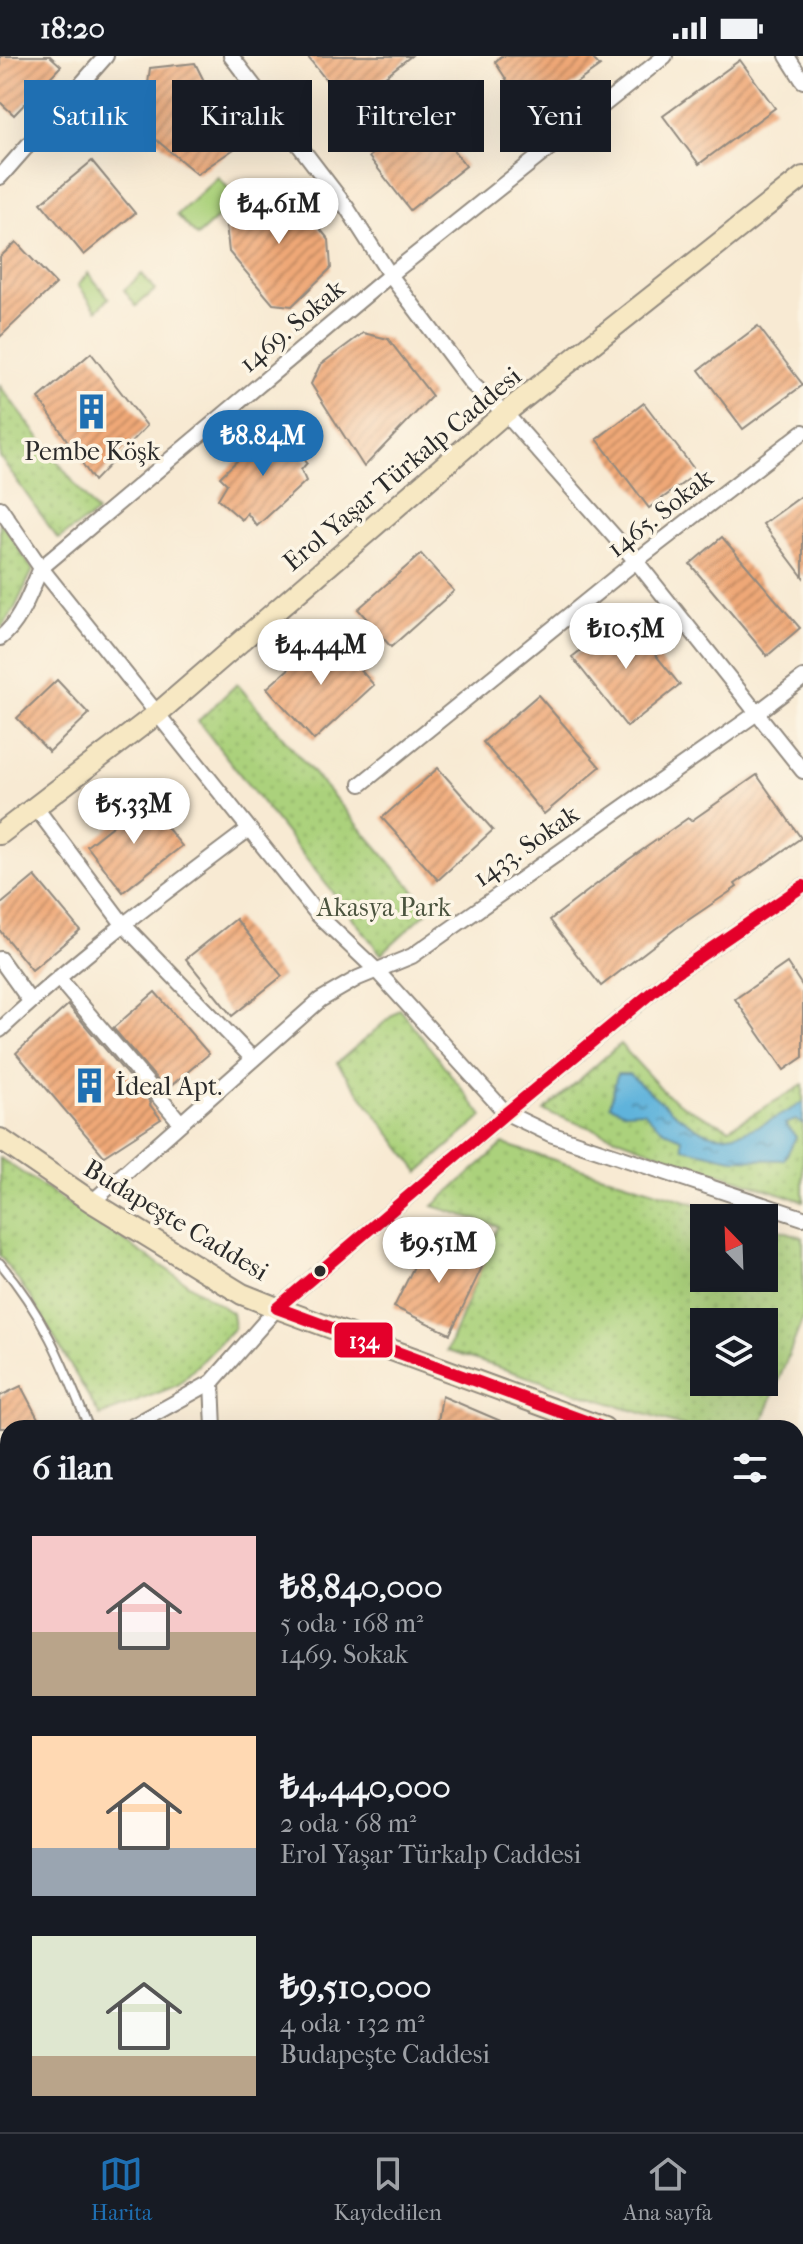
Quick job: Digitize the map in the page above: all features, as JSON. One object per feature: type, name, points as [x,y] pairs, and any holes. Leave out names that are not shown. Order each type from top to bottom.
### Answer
[{"type":"street","points":[[0,177],[106,56]]},
{"type":"street","points":[[231,56],[347,208],[390,275],[472,384],[505,413],[636,561],[803,771]]},
{"type":"street","name":"1469. Sokak","points":[[41,568],[390,275],[665,56]]},
{"type":"street","points":[[787,56],[803,81]]},
{"type":"street","name":"Erol Yaşar Türkalp Caddesi","points":[[0,834],[158,713],[505,413],[803,177]]},
{"type":"street","name":"1465. Sokak","points":[[361,784],[636,561],[803,432]]},
{"type":"street","points":[[0,508],[41,568],[318,915],[376,970],[506,1113],[550,1134],[803,1218]]},
{"type":"street","points":[[0,638],[22,611],[41,568]]},
{"type":"street","name":"1433. Sokak","points":[[92,1202],[320,1000],[340,987],[412,956],[803,678]]},
{"type":"street","points":[[36,808],[123,924],[252,1058]]},
{"type":"street","points":[[0,1030],[123,924],[249,829]]},
{"type":"street","points":[[143,1420],[212,1382],[277,1308],[506,1113],[674,974],[803,886]]},
{"type":"street","points":[[0,959],[30,1001]]},
{"type":"street","points":[[59,979],[181,1123]]},
{"type":"street","name":"Budapeşte Caddesi","points":[[0,1139],[92,1202],[242,1294],[579,1420]]},
{"type":"street","points":[[212,1382],[214,1420]]},
{"type":"lane","points":[[0,1263],[29,1301],[50,1336],[86,1420]]},
{"type":"green space","points":[[218,177],[238,199],[197,236],[177,215]]},
{"type":"green space","points":[[88,273],[109,298],[97,310],[78,285]]},
{"type":"green space","points":[[142,274],[155,290],[136,306],[124,290]]},
{"type":"green space","points":[[0,386],[97,513],[58,539],[0,457]]},
{"type":"green space","points":[[0,520],[33,570],[0,631]]},
{"type":"green space","name":"Akasya Park","points":[[237,684],[430,909],[381,954],[198,721]]},
{"type":"green space","points":[[400,1009],[483,1116],[419,1172],[337,1063]]},
{"type":"green space","points":[[620,1044],[666,1094],[729,1128],[803,1085],[803,1201],[544,1111]]},
{"type":"green space","points":[[503,1144],[696,1204],[690,1204],[690,1292],[778,1292],[778,1229],[803,1237],[803,1318],[778,1382],[778,1308],[690,1308],[690,1396],[773,1396],[763,1420],[663,1420],[447,1351],[498,1226],[433,1206]]},
{"type":"green space","points":[[0,1158],[232,1313],[234,1328],[178,1385],[100,1416],[31,1298],[0,1256]]},
{"type":"water","points":[[617,1074],[629,1074],[682,1118],[716,1135],[749,1130],[803,1102],[803,1124],[796,1120],[785,1124],[796,1137],[784,1160],[732,1159],[683,1148],[682,1138],[661,1128],[644,1111],[625,1112],[610,1105]]},
{"type":"building","points":[[0,56],[50,56],[61,66],[48,80],[24,80],[24,105],[14,115],[0,102]]},
{"type":"building","points":[[307,56],[411,56],[380,80],[328,82]]},
{"type":"building","points":[[501,56],[590,56],[600,66],[580,80],[507,80],[495,62]]},
{"type":"building","points":[[740,60],[775,108],[699,164],[663,116]]},
{"type":"building","points":[[195,63],[204,80],[172,80],[172,152],[230,152],[197,174],[156,140],[156,80],[148,80],[150,68]]},
{"type":"building","points":[[376,152],[455,152],[466,166],[410,210],[369,157]]},
{"type":"building","points":[[92,161],[135,213],[84,255],[41,203]]},
{"type":"building","points":[[272,184],[296,199],[329,240],[331,268],[292,306],[273,304],[229,252],[226,224]]},
{"type":"building","points":[[16,242],[56,284],[0,337],[0,257]]},
{"type":"building","points":[[758,326],[803,385],[743,429],[699,370]]},
{"type":"building","points":[[363,333],[388,339],[432,396],[364,467],[311,384],[320,365]]},
{"type":"building","name":"Pembe Köşk","points":[[91,353],[147,426],[94,481],[39,398]]},
{"type":"building","points":[[644,403],[697,473],[649,508],[597,439]]},
{"type":"building","points":[[270,429],[277,438],[284,431],[307,463],[301,470],[306,481],[257,526],[247,513],[242,520],[218,499],[227,484],[220,477]]},
{"type":"building","points":[[803,495],[803,577],[763,524]]},
{"type":"building","points":[[722,537],[800,628],[767,656],[690,564]]},
{"type":"building","points":[[421,554],[454,591],[391,647],[358,609]]},
{"type":"building","points":[[624,616],[680,685],[627,727],[572,657]]},
{"type":"building","points":[[328,634],[374,685],[314,740],[267,688]]},
{"type":"building","points":[[57,680],[89,714],[49,752],[17,718]]},
{"type":"building","points":[[538,695],[600,767],[544,814],[483,742]]},
{"type":"building","points":[[438,768],[493,830],[438,880],[382,818]]},
{"type":"building","points":[[757,775],[801,838],[601,986],[550,920],[628,860]]},
{"type":"building","points":[[145,800],[182,846],[123,892],[87,846]]},
{"type":"building","points":[[35,876],[80,930],[32,970],[0,931],[0,905]]},
{"type":"building","points":[[236,919],[282,976],[232,1016],[186,959]]},
{"type":"building","points":[[787,963],[803,987],[803,1057],[784,1070],[735,999]]},
{"type":"building","points":[[155,992],[209,1054],[166,1090],[113,1028]]},
{"type":"building","name":"İdeal Apt.","points":[[68,1005],[161,1119],[104,1156],[16,1053]]},
{"type":"building","points":[[429,1236],[484,1263],[450,1334],[394,1307]]},
{"type":"building","points":[[21,1386],[39,1420],[0,1420],[0,1396]]},
{"type":"building","points":[[442,1396],[498,1420],[438,1420]]},
{"type":"transit line","name":"134","points":[[582,1420],[277,1308],[674,974],[803,886]]},
{"type":"place","name":"Pembe Köşk","points":[[92,412]]},
{"type":"place","name":"İdeal Apt.","points":[[89,1086]]}]
